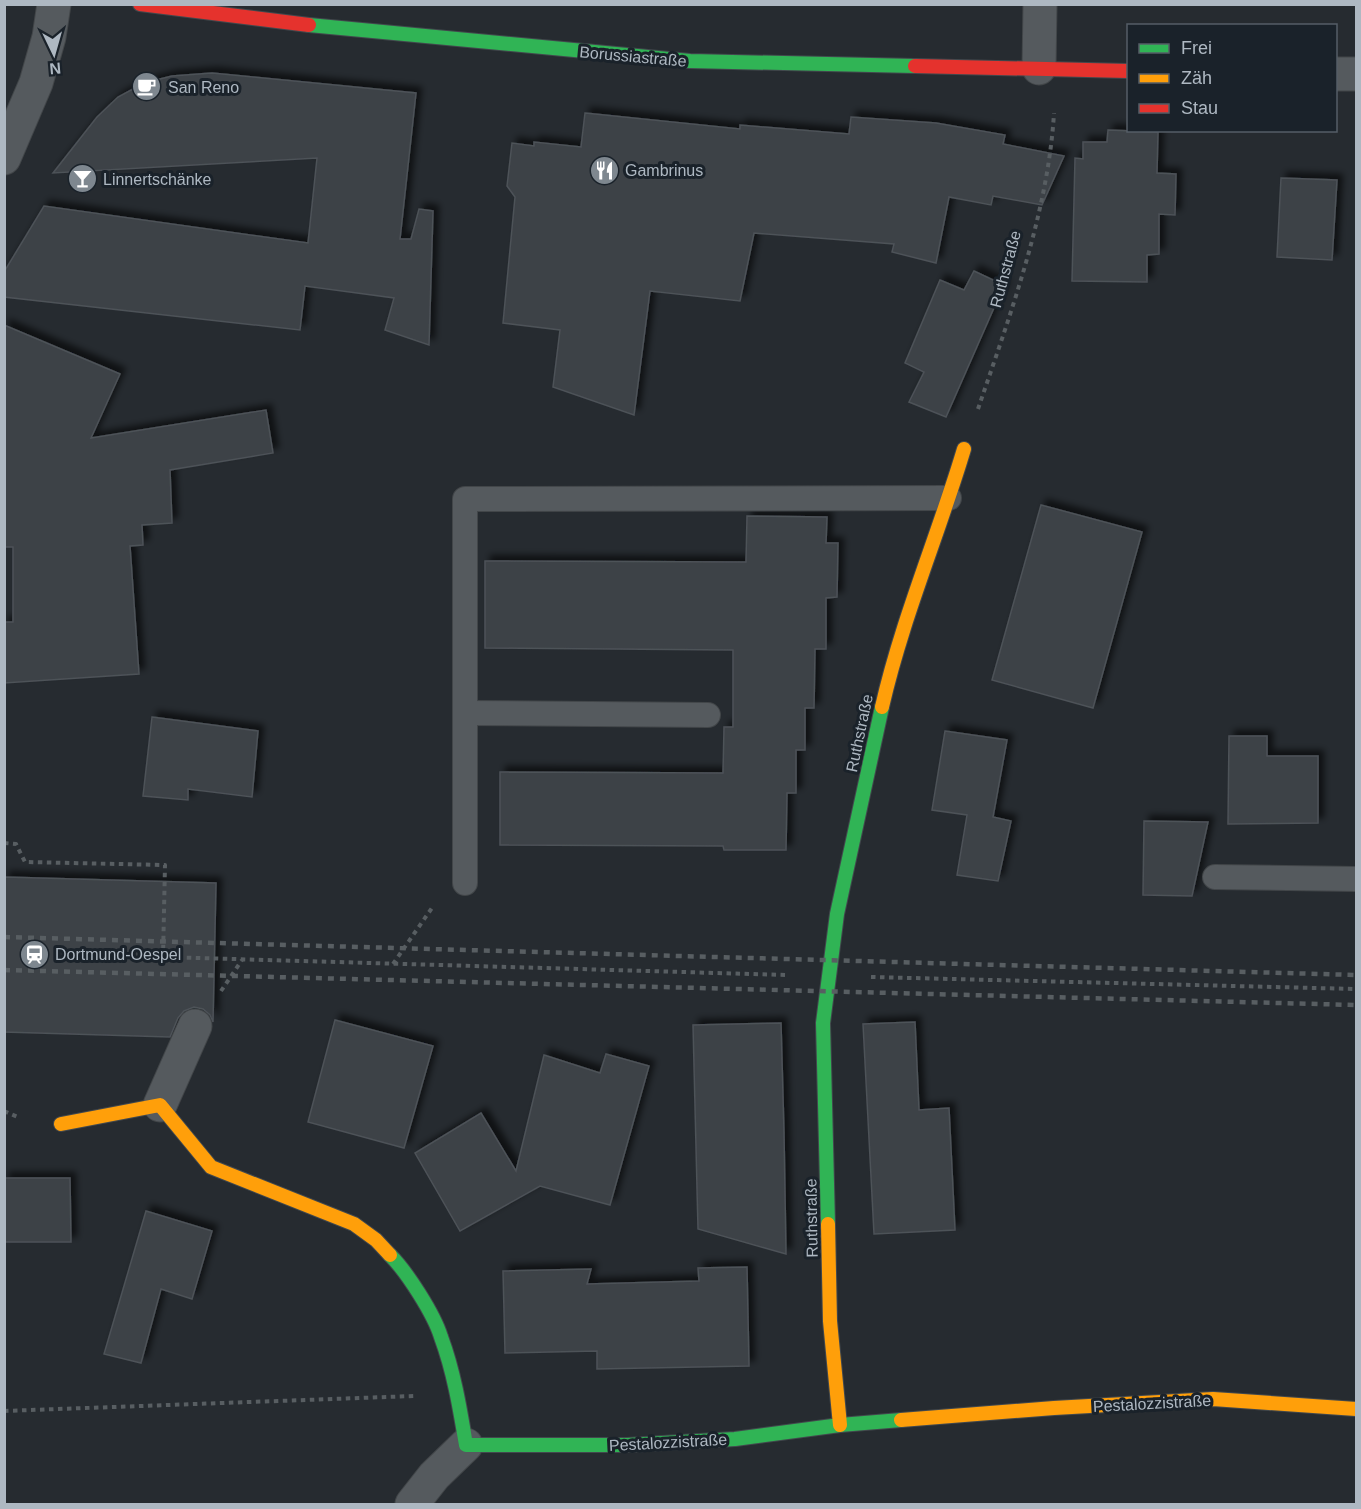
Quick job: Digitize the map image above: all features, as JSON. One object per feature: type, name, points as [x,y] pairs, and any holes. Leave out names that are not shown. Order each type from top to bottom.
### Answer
[{"type":"street","points":[[4,158],[36,83],[49,37],[54,4]]},
{"type":"street","name":"Borussiastraße","points":[[140,4],[323,27],[690,61],[1127,71]]},
{"type":"street","points":[[1040,4],[1048,69]]},
{"type":"street","points":[[1337,74],[1356,74]]},
{"type":"street","name":"Ruthstraße","points":[[840,1425],[830,1321],[823,1023],[837,914],[888,676],[909,607],[949,498],[964,449]]},
{"type":"street","points":[[160,1105],[195,1026]]},
{"type":"street","points":[[61,1124],[160,1105]]},
{"type":"street","points":[[160,1105],[211,1167],[354,1224],[376,1240],[416,1288],[441,1335],[457,1393],[466,1445],[434,1476],[412,1504]]},
{"type":"street","name":"Pestalozzistraße","points":[[466,1445],[627,1445],[735,1439],[840,1425],[1054,1408],[1213,1399],[1356,1409]]},
{"type":"lane","points":[[465,883],[465,499],[949,498]]},
{"type":"lane","points":[[465,712],[708,715]]},
{"type":"lane","points":[[1215,877],[1356,879]]},
{"type":"path","name":"Ruthstraße","points":[[964,449],[1013,307],[1043,191],[1052,146],[1048,69]]},
{"type":"path","points":[[4,843],[16,843],[25,862],[165,866],[163,957],[1356,989]]},
{"type":"path","points":[[393,964],[439,898],[465,849]]},
{"type":"path","points":[[4,1411],[457,1393]]},
{"type":"building","points":[[212,73],[416,93],[400,239],[411,239],[419,209],[433,211],[429,345],[385,330],[394,298],[305,286],[300,330],[4,297],[4,272],[44,206],[308,243],[317,158],[53,173],[97,117],[118,97],[144,83],[172,76]]},
{"type":"building","points":[[585,113],[740,129],[740,125],[849,134],[851,117],[936,123],[1005,135],[1003,144],[1064,156],[1042,205],[993,196],[991,205],[949,197],[936,263],[892,252],[894,244],[754,233],[740,301],[650,291],[634,415],[553,387],[560,330],[503,323],[515,197],[507,186],[512,143],[534,146],[534,142],[581,147]]},
{"type":"building","points":[[1108,130],[1158,132],[1157,173],[1176,174],[1175,215],[1159,214],[1159,254],[1147,255],[1147,282],[1072,281],[1075,158],[1083,159],[1083,142],[1107,142]]},
{"type":"building","points":[[1281,178],[1337,180],[1332,260],[1277,257]]},
{"type":"building","points":[[974,271],[1004,285],[946,417],[909,402],[924,372],[905,363],[940,280],[964,290]]},
{"type":"building","points":[[4,325],[120,374],[91,438],[266,410],[273,453],[170,470],[172,523],[142,525],[143,545],[130,546],[139,674],[4,683],[4,622],[13,622],[13,547],[4,547]]},
{"type":"building","points":[[1041,505],[1142,532],[1093,708],[992,680]]},
{"type":"building","points":[[747,516],[827,517],[826,543],[838,543],[837,597],[826,598],[826,649],[815,649],[814,708],[805,708],[805,750],[796,750],[796,793],[787,793],[786,850],[724,850],[723,846],[500,845],[500,772],[723,773],[724,727],[733,727],[733,650],[485,648],[485,561],[746,562]]},
{"type":"building","points":[[152,717],[258,731],[252,797],[188,789],[188,800],[143,796]]},
{"type":"building","points":[[945,731],[1007,740],[993,817],[1011,821],[998,881],[957,875],[967,815],[932,810]]},
{"type":"building","points":[[1229,736],[1267,736],[1267,756],[1318,756],[1318,823],[1228,824]]},
{"type":"building","points":[[1144,821],[1208,822],[1192,896],[1143,895]]},
{"type":"building","points":[[4,877],[216,883],[213,1022],[210,1015],[203,1009],[194,1007],[184,1011],[178,1018],[170,1037],[4,1032]]},
{"type":"building","points":[[335,1020],[433,1046],[404,1148],[308,1122]]},
{"type":"building","points":[[915,1022],[919,1110],[949,1108],[955,1230],[874,1234],[863,1024]]},
{"type":"building","points":[[781,1023],[786,1254],[698,1229],[693,1025]]},
{"type":"building","points":[[606,1054],[649,1066],[610,1205],[540,1186],[460,1231],[415,1153],[481,1113],[516,1171],[544,1055],[600,1073]]},
{"type":"building","points":[[4,1178],[70,1178],[71,1242],[4,1242]]},
{"type":"building","points":[[146,1211],[212,1231],[192,1299],[161,1289],[141,1363],[104,1354]]},
{"type":"building","points":[[747,1267],[749,1366],[597,1369],[597,1351],[505,1353],[503,1271],[591,1269],[587,1284],[699,1281],[698,1268]]},
{"type":"railway","points":[[4,937],[1356,975]]},
{"type":"railway","points":[[4,970],[1356,1005]]},
{"type":"traffic: fast","points":[[309,25],[690,61],[915,66]]},
{"type":"traffic: fast","points":[[828,1224],[823,1023],[837,914],[882,707]]},
{"type":"traffic: fast","points":[[390,1255],[419,1294],[446,1350],[466,1445],[627,1445],[735,1439],[840,1425],[901,1420]]},
{"type":"traffic: slow","points":[[882,707],[910,610],[964,449]]},
{"type":"traffic: slow","points":[[61,1124],[160,1105],[211,1167],[354,1224],[376,1240],[390,1255]]},
{"type":"traffic: slow","points":[[828,1224],[830,1321],[840,1425]]},
{"type":"traffic: slow","points":[[901,1420],[1213,1399],[1356,1409]]},
{"type":"traffic: jam","points":[[140,4],[309,25]]},
{"type":"traffic: jam","points":[[915,66],[1127,71]]},
{"type":"place","name":"San Reno","points":[[147,87]]},
{"type":"place","name":"Gambrinus","points":[[604,170]]},
{"type":"place","name":"Linnertschänke","points":[[82,179]]},
{"type":"place","name":"Dortmund-Oespel","points":[[34,954]]}]
